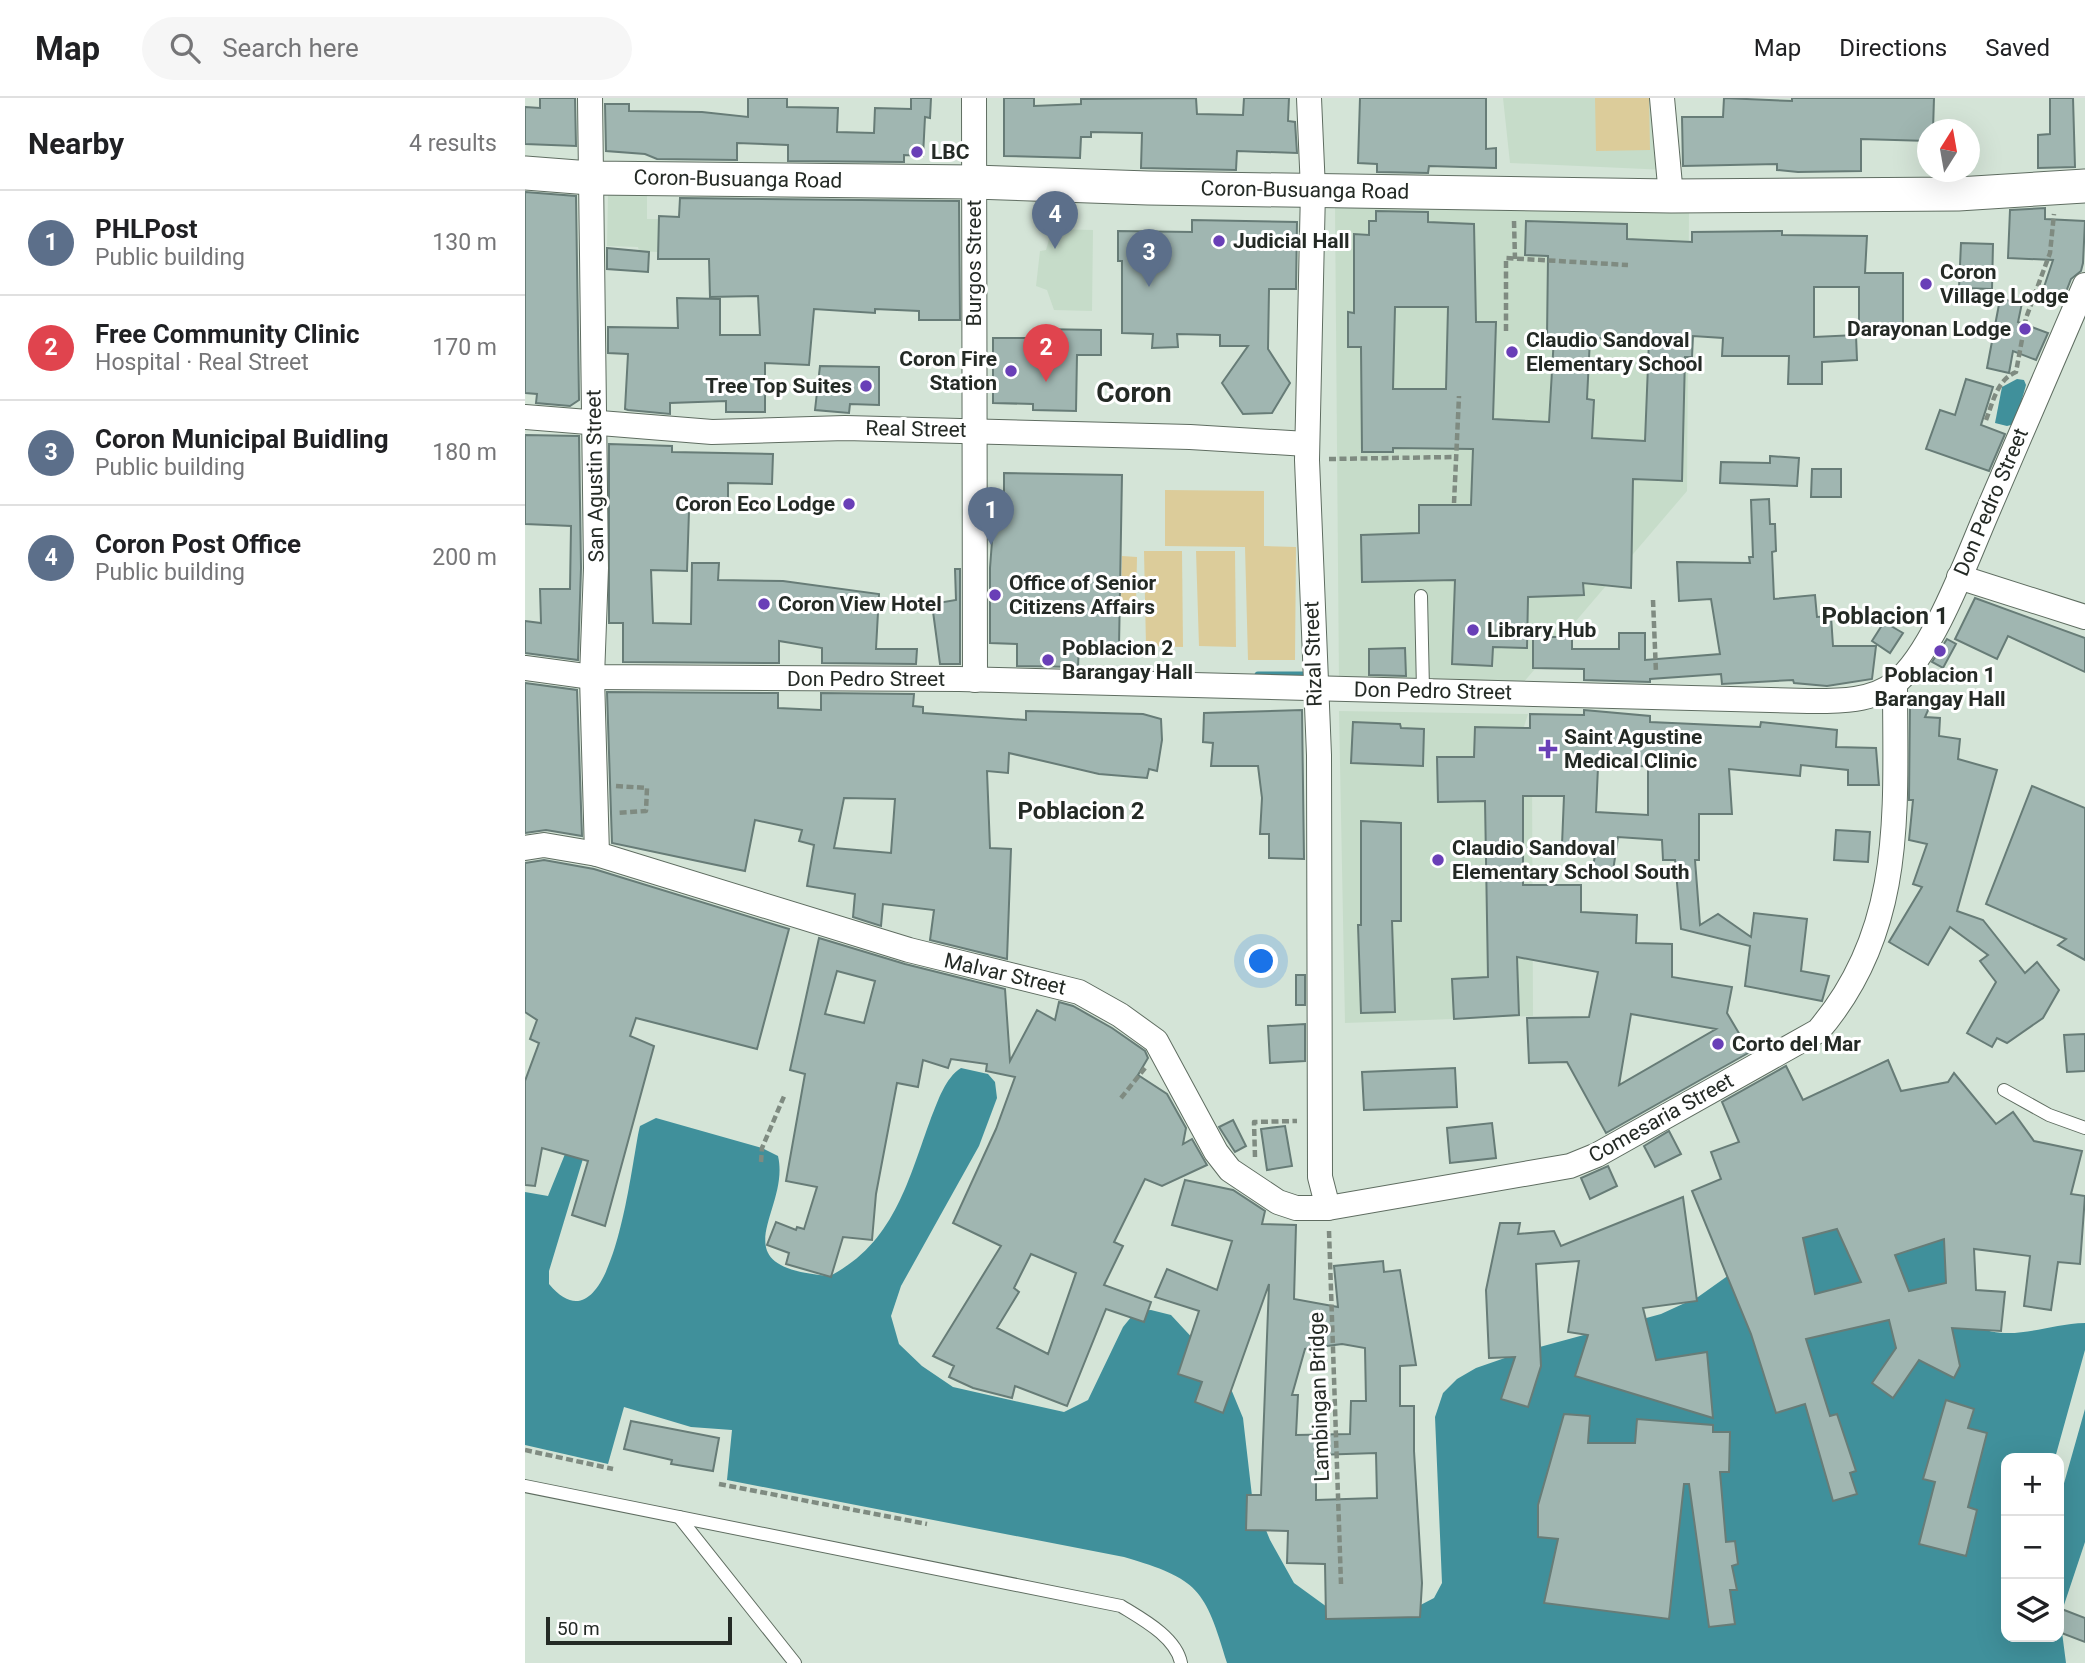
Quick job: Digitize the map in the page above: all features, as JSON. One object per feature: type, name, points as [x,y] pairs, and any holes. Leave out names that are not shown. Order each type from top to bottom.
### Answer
[{"type":"main road","name":"Coron-Busuanga Road","points":[[525,173],[590,178],[974,182],[1671,196],[1958,194],[2071,186]]},
{"type":"street","name":"San Agustin Street","points":[[590,98],[596,568],[592,677],[597,855]]},
{"type":"street","name":"Burgos Street","points":[[974,98],[975,680]]},
{"type":"street","name":"Rizal Street","points":[[1309,98],[1313,190],[1307,452],[1314,690],[1319,755],[1320,1177],[1328,1209]]},
{"type":"street","points":[[1662,98],[1671,196]]},
{"type":"street","name":"Don Pedro Street","points":[[525,668],[592,677],[975,680],[1842,701],[1874,694],[1895,683],[1920,654],[1959,578],[2085,285]]},
{"type":"street","name":"Real Street","points":[[525,417],[595,425],[712,432],[845,428],[975,430],[1307,452]]},
{"type":"street","points":[[1959,578],[2085,617]]},
{"type":"street","name":"Comesaria Street","points":[[1328,1209],[1570,1166],[1597,1155],[1818,1031],[1839,1007],[1856,979],[1871,947],[1886,896],[1895,774],[1895,683]]},
{"type":"street","name":"Malvar Street","points":[[525,848],[544,845],[597,855],[882,943],[1079,992],[1120,1015],[1161,1048],[1216,1152],[1230,1170],[1278,1202],[1296,1208],[1328,1209]]},
{"type":"lane","points":[[1421,596],[1423,690]]},
{"type":"lane","points":[[2004,1090],[2049,1115],[2085,1128]]},
{"type":"lane","points":[[525,1486],[1121,1605],[1155,1628],[1180,1656],[1181,1663]]},
{"type":"lane","points":[[679,1517],[795,1663]]},
{"type":"path","points":[[1986,420],[2000,384],[2016,372],[2026,318],[2071,186]]},
{"type":"path","points":[[1513,193],[1515,259]]},
{"type":"path","points":[[1506,331],[1506,258],[1628,265]]},
{"type":"path","points":[[1307,452],[1458,457],[1459,396]]},
{"type":"path","points":[[1453,457],[1454,503]]},
{"type":"path","points":[[1653,600],[1656,697]]},
{"type":"path","points":[[594,785],[647,788],[646,811],[595,814]]},
{"type":"path","points":[[1121,1098],[1161,1048]]},
{"type":"path","points":[[761,1162],[762,1148],[785,1094]]},
{"type":"path","points":[[1256,1169],[1254,1122],[1319,1120]]},
{"type":"path","name":"Lambingan Bridge","points":[[1328,1209],[1341,1584]]},
{"type":"path","points":[[525,1451],[613,1469]]},
{"type":"path","points":[[719,1484],[927,1524]]},
{"type":"shaded area","points":[[1503,98],[1659,98],[1667,170],[1510,163]]},
{"type":"shaded area","points":[[1595,98],[1649,98],[1650,150],[1596,151]]},
{"type":"shaded area","points":[[608,193],[647,194],[647,219],[658,219],[658,252],[639,251],[638,247],[607,246]]},
{"type":"shaded area","name":"Claudio Sandoval Elementary School","points":[[1335,206],[1689,212],[1687,491],[1517,690],[1339,685]]},
{"type":"shaded area","points":[[1052,229],[1093,230],[1092,311],[1054,310],[1047,290],[1036,286],[1040,251],[1046,250]]},
{"type":"shaded area","points":[[1165,490],[1264,491],[1264,546],[1296,547],[1295,660],[1248,660],[1245,547],[1165,546]]},
{"type":"shaded area","points":[[1144,551],[1182,551],[1183,647],[1146,646]]},
{"type":"shaded area","points":[[1196,551],[1235,551],[1236,647],[1199,646]]},
{"type":"shaded area","points":[[1122,556],[1137,557],[1136,603],[1121,603]]},
{"type":"shaded area","name":"Claudio Sandoval Elementary School South","points":[[1339,711],[1528,714],[1522,733],[1532,770],[1533,1016],[1345,1023]]},
{"type":"water","points":[[2017,379],[2024,380],[2026,385],[2015,424],[2007,426],[1995,423],[2002,387]]},
{"type":"water","points":[[961,1068],[988,1074],[995,1082],[997,1098],[979,1146],[901,1286],[891,1316],[899,1344],[922,1366],[953,1387],[1064,1412],[1088,1400],[1123,1327],[1136,1311],[1151,1310],[1171,1315],[1224,1372],[1243,1418],[1252,1496],[1270,1540],[1294,1583],[1327,1607],[1407,1612],[1434,1598],[1442,1583],[1435,1417],[1443,1393],[1457,1379],[1476,1368],[1525,1351],[1661,1314],[1698,1297],[1767,1248],[1934,1191],[1974,1326],[1988,1331],[2016,1333],[2085,1323],[2085,1542],[2064,1605],[2064,1453],[2001,1453],[2001,1642],[2063,1642],[2066,1663],[1227,1663],[1205,1603],[1195,1590],[1169,1572],[1124,1557],[727,1480],[732,1430],[691,1427],[624,1407],[608,1464],[525,1445],[525,1192],[548,1196],[578,1122],[592,1129],[549,1271],[549,1284],[571,1300],[590,1296],[604,1275],[625,1209],[640,1126],[656,1118],[762,1148],[778,1156],[779,1177],[766,1234],[766,1249],[775,1261],[795,1271],[830,1276],[870,1246],[884,1228],[906,1187],[946,1084]]},
{"type":"pier","points":[[2085,1350],[2085,1409],[2064,1483],[2064,1453],[2056,1453]]},
{"type":"building","points":[[540,98],[575,98],[576,146],[525,144],[525,107],[540,108]]},
{"type":"building","points":[[748,98],[787,98],[787,107],[838,108],[837,132],[874,133],[875,108],[911,109],[911,98],[931,98],[930,118],[925,117],[923,156],[904,155],[904,162],[788,161],[788,145],[737,143],[737,160],[657,159],[645,154],[606,151],[605,104],[629,104],[629,111],[702,112],[748,117]]},
{"type":"building","points":[[1004,98],[1034,98],[1034,106],[1081,104],[1081,99],[1196,98],[1197,114],[1243,115],[1244,98],[1289,98],[1288,121],[1295,122],[1297,153],[1237,151],[1236,170],[1141,168],[1142,133],[1091,132],[1091,137],[1081,137],[1080,158],[1004,156]]},
{"type":"building","points":[[1360,98],[1486,98],[1486,149],[1496,148],[1496,168],[1429,166],[1428,173],[1377,172],[1377,164],[1358,163]]},
{"type":"building","points":[[1724,98],[1792,101],[1792,98],[1934,98],[1933,119],[1917,119],[1917,141],[1861,139],[1861,171],[1798,172],[1777,170],[1777,164],[1683,166],[1682,117],[1723,117]]},
{"type":"building","points":[[2050,98],[2073,98],[2075,167],[2038,168],[2038,135],[2050,134]]},
{"type":"building","points":[[525,192],[576,196],[579,400],[570,406],[536,403],[537,394],[525,393]]},
{"type":"building","points":[[680,198],[959,201],[960,320],[919,320],[919,311],[875,309],[875,313],[814,309],[809,365],[765,363],[765,412],[726,412],[726,401],[670,403],[670,414],[625,409],[628,354],[608,353],[608,327],[678,328],[677,298],[720,299],[720,335],[760,335],[758,296],[710,297],[709,259],[658,259],[659,216],[679,217]]},
{"type":"building","points":[[2045,208],[2045,219],[2085,221],[2081,271],[2071,279],[2064,297],[2043,290],[2053,260],[2008,258],[2010,210]]},
{"type":"building","points":[[1376,211],[1428,212],[1428,222],[1474,224],[1476,322],[1496,322],[1493,419],[1549,422],[1554,337],[1547,337],[1548,256],[1525,255],[1526,221],[1627,224],[1627,239],[1692,242],[1692,232],[1782,231],[1782,235],[1867,236],[1865,273],[1903,273],[1903,334],[1859,334],[1859,287],[1814,287],[1814,337],[1856,335],[1857,360],[1822,362],[1822,384],[1788,384],[1789,356],[1722,356],[1723,338],[1693,336],[1692,357],[1685,357],[1682,481],[1633,479],[1631,588],[1583,583],[1584,595],[1528,597],[1527,648],[1493,647],[1492,666],[1452,664],[1455,580],[1362,582],[1361,535],[1419,533],[1419,505],[1471,505],[1473,449],[1393,448],[1393,452],[1362,452],[1361,347],[1348,347],[1348,312],[1354,313],[1354,234],[1369,235],[1369,221],[1376,221]],"holes":[[[1395,307],[1448,307],[1446,389],[1393,389]],[[1590,338],[1649,340],[1645,441],[1592,438],[1594,400],[1587,399]]]},
{"type":"building","points":[[1192,220],[1297,222],[1296,289],[1269,289],[1268,349],[1290,383],[1272,413],[1243,414],[1222,383],[1248,346],[1220,346],[1220,335],[1177,334],[1178,347],[1152,348],[1153,334],[1122,333],[1122,261],[1118,261],[1118,231],[1192,232]]},
{"type":"building","points":[[1961,243],[1993,244],[1992,289],[1959,288]]},
{"type":"building","points":[[607,248],[649,252],[648,272],[607,269]]},
{"type":"building","points":[[2000,299],[2022,303],[2018,322],[2048,333],[2036,360],[2013,351],[2009,373],[1987,368]]},
{"type":"building","points":[[1035,329],[1101,330],[1101,355],[1077,355],[1076,411],[1033,410],[1033,404],[993,403],[993,338],[1034,338]]},
{"type":"building","points":[[820,366],[879,367],[879,405],[850,404],[849,413],[815,410]]},
{"type":"building","points":[[1966,379],[1993,387],[1981,425],[2005,434],[1989,471],[1926,449],[1940,410],[1955,415]]},
{"type":"building","points":[[525,435],[579,436],[581,568],[578,660],[525,653],[525,621],[541,623],[540,589],[570,589],[571,526],[525,524]]},
{"type":"building","points":[[609,444],[672,446],[672,452],[773,454],[772,484],[728,483],[728,511],[689,511],[687,571],[651,570],[653,623],[691,624],[692,563],[719,563],[718,580],[783,581],[879,594],[876,649],[917,649],[916,664],[822,663],[822,648],[779,641],[779,663],[623,662],[623,623],[609,623]]},
{"type":"building","points":[[1770,456],[1799,458],[1797,486],[1720,483],[1721,462],[1770,463]]},
{"type":"building","points":[[1812,469],[1841,469],[1841,497],[1811,497]]},
{"type":"building","points":[[1004,473],[1122,475],[1119,646],[1079,645],[1078,667],[1017,666],[1017,644],[990,643],[990,568],[995,501],[1004,504]]},
{"type":"building","points":[[1769,499],[1770,524],[1775,524],[1776,551],[1772,552],[1774,599],[1815,595],[1817,617],[1831,616],[1833,646],[1876,646],[1872,679],[1827,686],[1794,683],[1793,680],[1722,684],[1721,674],[1650,679],[1650,682],[1584,680],[1584,669],[1533,668],[1533,637],[1572,637],[1572,649],[1619,649],[1619,633],[1645,633],[1645,660],[1720,654],[1711,599],[1679,601],[1677,562],[1750,563],[1749,557],[1753,557],[1751,500]]},
{"type":"building","points":[[955,569],[960,569],[960,664],[940,664],[932,604],[956,600]]},
{"type":"building","points":[[1975,598],[2085,638],[2085,672],[2008,636],[1997,659],[1955,639]]},
{"type":"building","points":[[1884,622],[1903,633],[1890,653],[1872,641]]},
{"type":"building","points":[[1947,639],[1956,644],[1943,668],[1932,662]]},
{"type":"building","points":[[1405,648],[1406,676],[1369,675],[1369,649]]},
{"type":"building","points":[[525,683],[577,690],[582,836],[546,830],[525,833]]},
{"type":"building","points":[[607,692],[778,693],[778,708],[821,710],[821,693],[914,694],[913,706],[923,707],[923,713],[1026,720],[1026,711],[1143,714],[1161,719],[1162,740],[1157,771],[1149,769],[1147,778],[1099,774],[1009,753],[1008,773],[987,771],[990,848],[1011,849],[1007,959],[930,940],[934,910],[883,904],[881,926],[853,917],[855,894],[807,886],[814,845],[799,841],[802,830],[755,820],[745,871],[612,843]],"holes":[[[844,798],[895,799],[891,853],[834,848]]]},
{"type":"building","points":[[1910,701],[1929,708],[1925,717],[1940,718],[1939,736],[1960,739],[1958,759],[1997,770],[1957,911],[1983,920],[2025,973],[2037,962],[2059,990],[2043,1018],[2007,1043],[1997,1038],[1992,1047],[1967,1033],[1996,982],[1980,961],[1988,955],[1950,927],[1928,965],[1889,942],[1922,887],[1913,884],[1927,844],[1909,840],[1913,800],[1909,800]]},
{"type":"building","points":[[1302,710],[1304,859],[1269,858],[1269,834],[1260,834],[1262,798],[1258,766],[1211,766],[1213,743],[1203,742],[1204,713]]},
{"type":"building","points":[[1584,710],[1650,716],[1650,722],[1760,727],[1761,722],[1837,730],[1836,747],[1876,748],[1879,785],[1848,785],[1848,770],[1801,765],[1800,776],[1729,769],[1732,814],[1699,814],[1699,860],[1695,860],[1700,925],[1718,914],[1751,937],[1754,913],[1807,919],[1801,971],[1829,976],[1822,1001],[1745,986],[1750,946],[1681,929],[1675,860],[1663,860],[1662,840],[1618,837],[1613,871],[1593,868],[1596,848],[1562,845],[1564,796],[1523,796],[1523,885],[1581,885],[1581,912],[1637,915],[1636,943],[1672,944],[1672,977],[1732,987],[1727,1013],[1750,1052],[1606,1133],[1567,1062],[1529,1063],[1527,1018],[1589,1017],[1598,972],[1517,957],[1519,1015],[1454,1019],[1452,979],[1488,977],[1485,801],[1438,802],[1437,757],[1474,757],[1475,727],[1530,728],[1530,714],[1584,715]],"holes":[[[1648,766],[1648,815],[1596,812],[1598,767]],[[1631,1014],[1716,1029],[1619,1085]]]},
{"type":"building","points":[[1353,722],[1400,724],[1401,728],[1424,729],[1423,766],[1351,763]]},
{"type":"building","points":[[2032,786],[2085,808],[2085,960],[2058,945],[2066,939],[1986,904]]},
{"type":"building","points":[[1361,821],[1401,823],[1401,921],[1392,921],[1395,1012],[1361,1013],[1358,925],[1361,925]]},
{"type":"building","points":[[1836,830],[1870,832],[1868,862],[1834,860]]},
{"type":"building","points":[[544,860],[594,869],[789,929],[757,1049],[636,1018],[630,1036],[654,1046],[605,1226],[572,1215],[588,1161],[542,1148],[535,1186],[525,1185],[525,1081],[539,1043],[530,1039],[537,1020],[525,1012],[525,863]]},
{"type":"building","points":[[819,938],[905,964],[1005,989],[1010,1061],[1037,1010],[1055,1020],[1059,1002],[1073,1006],[1112,1028],[1145,1051],[1148,1058],[1138,1075],[1167,1094],[1186,1128],[1183,1144],[1192,1139],[1207,1165],[1162,1186],[1145,1179],[1114,1242],[1123,1246],[1104,1285],[1151,1302],[1144,1322],[1106,1309],[1067,1406],[1015,1386],[1012,1398],[973,1388],[949,1377],[954,1366],[933,1356],[1001,1246],[953,1223],[996,1129],[1015,1077],[986,1071],[987,1064],[951,1059],[948,1068],[923,1060],[918,1087],[897,1083],[876,1194],[872,1240],[843,1237],[831,1277],[786,1264],[789,1253],[767,1245],[776,1222],[796,1230],[797,1227],[804,1229],[817,1187],[786,1181],[805,1074],[790,1070]],"holes":[[[837,971],[875,981],[864,1023],[825,1014]],[[1031,1254],[1076,1273],[1048,1354],[997,1328],[1019,1292],[1014,1288]]]},
{"type":"building","points":[[1296,975],[1305,975],[1305,1005],[1296,1005]]},
{"type":"building","points":[[1305,1024],[1305,1061],[1270,1063],[1268,1026]]},
{"type":"building","points":[[2085,1034],[2085,1071],[2067,1072],[2064,1035]]},
{"type":"building","points":[[1888,1060],[1901,1091],[1948,1082],[1954,1073],[1996,1124],[2013,1112],[2034,1141],[2082,1151],[2071,1194],[2085,1196],[2080,1264],[2058,1262],[2051,1310],[2024,1306],[2030,1256],[1974,1249],[1976,1290],[2005,1292],[2001,1331],[1952,1328],[1960,1366],[1954,1378],[1919,1360],[1893,1398],[1872,1383],[1896,1348],[1889,1320],[1806,1339],[1830,1416],[1837,1414],[1856,1471],[1850,1473],[1857,1494],[1833,1501],[1805,1404],[1776,1413],[1751,1334],[1692,1191],[1721,1179],[1711,1152],[1739,1142],[1722,1102],[1786,1066],[1803,1100]],"holes":[[[1837,1229],[1861,1282],[1815,1294],[1803,1238]],[[1944,1239],[1946,1283],[1909,1291],[1895,1255]]]},
{"type":"building","points":[[1455,1068],[1457,1107],[1364,1110],[1362,1072]]},
{"type":"building","points":[[1233,1120],[1246,1146],[1235,1152],[1219,1127]]},
{"type":"building","points":[[1492,1123],[1496,1158],[1450,1163],[1447,1128]]},
{"type":"building","points":[[1285,1126],[1292,1166],[1267,1170],[1261,1129]]},
{"type":"building","points":[[1669,1131],[1681,1154],[1655,1167],[1644,1146]]},
{"type":"building","points":[[1608,1166],[1617,1186],[1590,1199],[1581,1178]]},
{"type":"building","points":[[1185,1180],[1233,1190],[1265,1211],[1262,1224],[1296,1225],[1294,1299],[1338,1307],[1334,1266],[1383,1261],[1384,1272],[1400,1270],[1416,1365],[1400,1366],[1400,1406],[1414,1406],[1422,1583],[1420,1617],[1326,1619],[1325,1564],[1287,1563],[1288,1531],[1246,1530],[1247,1495],[1261,1495],[1269,1284],[1223,1413],[1195,1402],[1202,1382],[1178,1374],[1199,1311],[1155,1297],[1167,1269],[1217,1290],[1232,1241],[1172,1225]],"holes":[[[1342,1344],[1365,1348],[1366,1401],[1351,1401],[1350,1434],[1296,1435],[1298,1395],[1292,1395],[1305,1349]],[[1376,1453],[1377,1498],[1316,1500],[1316,1455]]]},
{"type":"building","points":[[1683,1197],[1697,1301],[1643,1308],[1656,1360],[1707,1352],[1713,1418],[1575,1376],[1588,1335],[1568,1332],[1579,1261],[1536,1264],[1541,1366],[1528,1407],[1501,1399],[1515,1357],[1489,1358],[1486,1290],[1500,1223],[1520,1223],[1518,1234],[1554,1231],[1561,1246]]},
{"type":"building","points":[[1946,1400],[1974,1409],[1968,1428],[1987,1433],[1968,1507],[1977,1510],[1966,1556],[1919,1544],[1935,1482],[1923,1479]]},
{"type":"building","points":[[1564,1414],[1590,1416],[1588,1443],[1635,1443],[1637,1419],[1713,1425],[1713,1432],[1730,1432],[1729,1472],[1720,1472],[1726,1542],[1735,1541],[1738,1564],[1732,1566],[1737,1590],[1730,1590],[1735,1624],[1709,1627],[1689,1484],[1684,1484],[1669,1619],[1544,1603],[1558,1539],[1538,1537],[1538,1505]]},
{"type":"building","points":[[631,1421],[719,1438],[713,1471],[671,1464],[672,1460],[624,1449]]},
{"type":"building","points":[[2064,1610],[2085,1618],[2085,1642],[2064,1634]]},
{"type":"waterway","points":[[1258,675],[1306,675]]},
{"type":"place","name":"LBC","points":[[917,152]]},
{"type":"place","name":"Judicial Hall","points":[[1219,241]]},
{"type":"place","name":"Coron Post Office","points":[[1055,249]]},
{"type":"place","name":"Coron Village Lodge","points":[[1926,284]]},
{"type":"place","name":"Coron Municipal Buidling","points":[[1149,287]]},
{"type":"place","name":"Darayonan Lodge","points":[[2025,329]]},
{"type":"place","name":"Claudio Sandoval Elementary School","points":[[1512,352]]},
{"type":"place","name":"Coron Fire Station","points":[[1011,371]]},
{"type":"place","name":"Free Community Clinic","points":[[1046,382]]},
{"type":"place","name":"Tree Top Suites","points":[[866,386]]},
{"type":"place","name":"Coron Eco Lodge","points":[[849,504]]},
{"type":"place","name":"PHLPost","points":[[991,545]]},
{"type":"place","name":"Office of Senior Citizens Affairs","points":[[995,595]]},
{"type":"place","name":"Coron View Hotel","points":[[764,604]]},
{"type":"place","name":"Library Hub","points":[[1473,630]]},
{"type":"place","name":"Poblacion 1 Barangay Hall","points":[[1940,651]]},
{"type":"place","name":"Poblacion 2 Barangay Hall","points":[[1048,660]]},
{"type":"place","name":"Saint Agustine Medical Clinic","points":[[1548,749]]},
{"type":"place","name":"Claudio Sandoval Elementary School South","points":[[1438,860]]},
{"type":"place","name":"Corto del Mar","points":[[1718,1044]]},
{"type":"district","name":"Coron","points":[[1134,392]]},
{"type":"district","name":"Poblacion 1","points":[[1885,616]]},
{"type":"district","name":"Poblacion 2","points":[[1081,811]]}]
